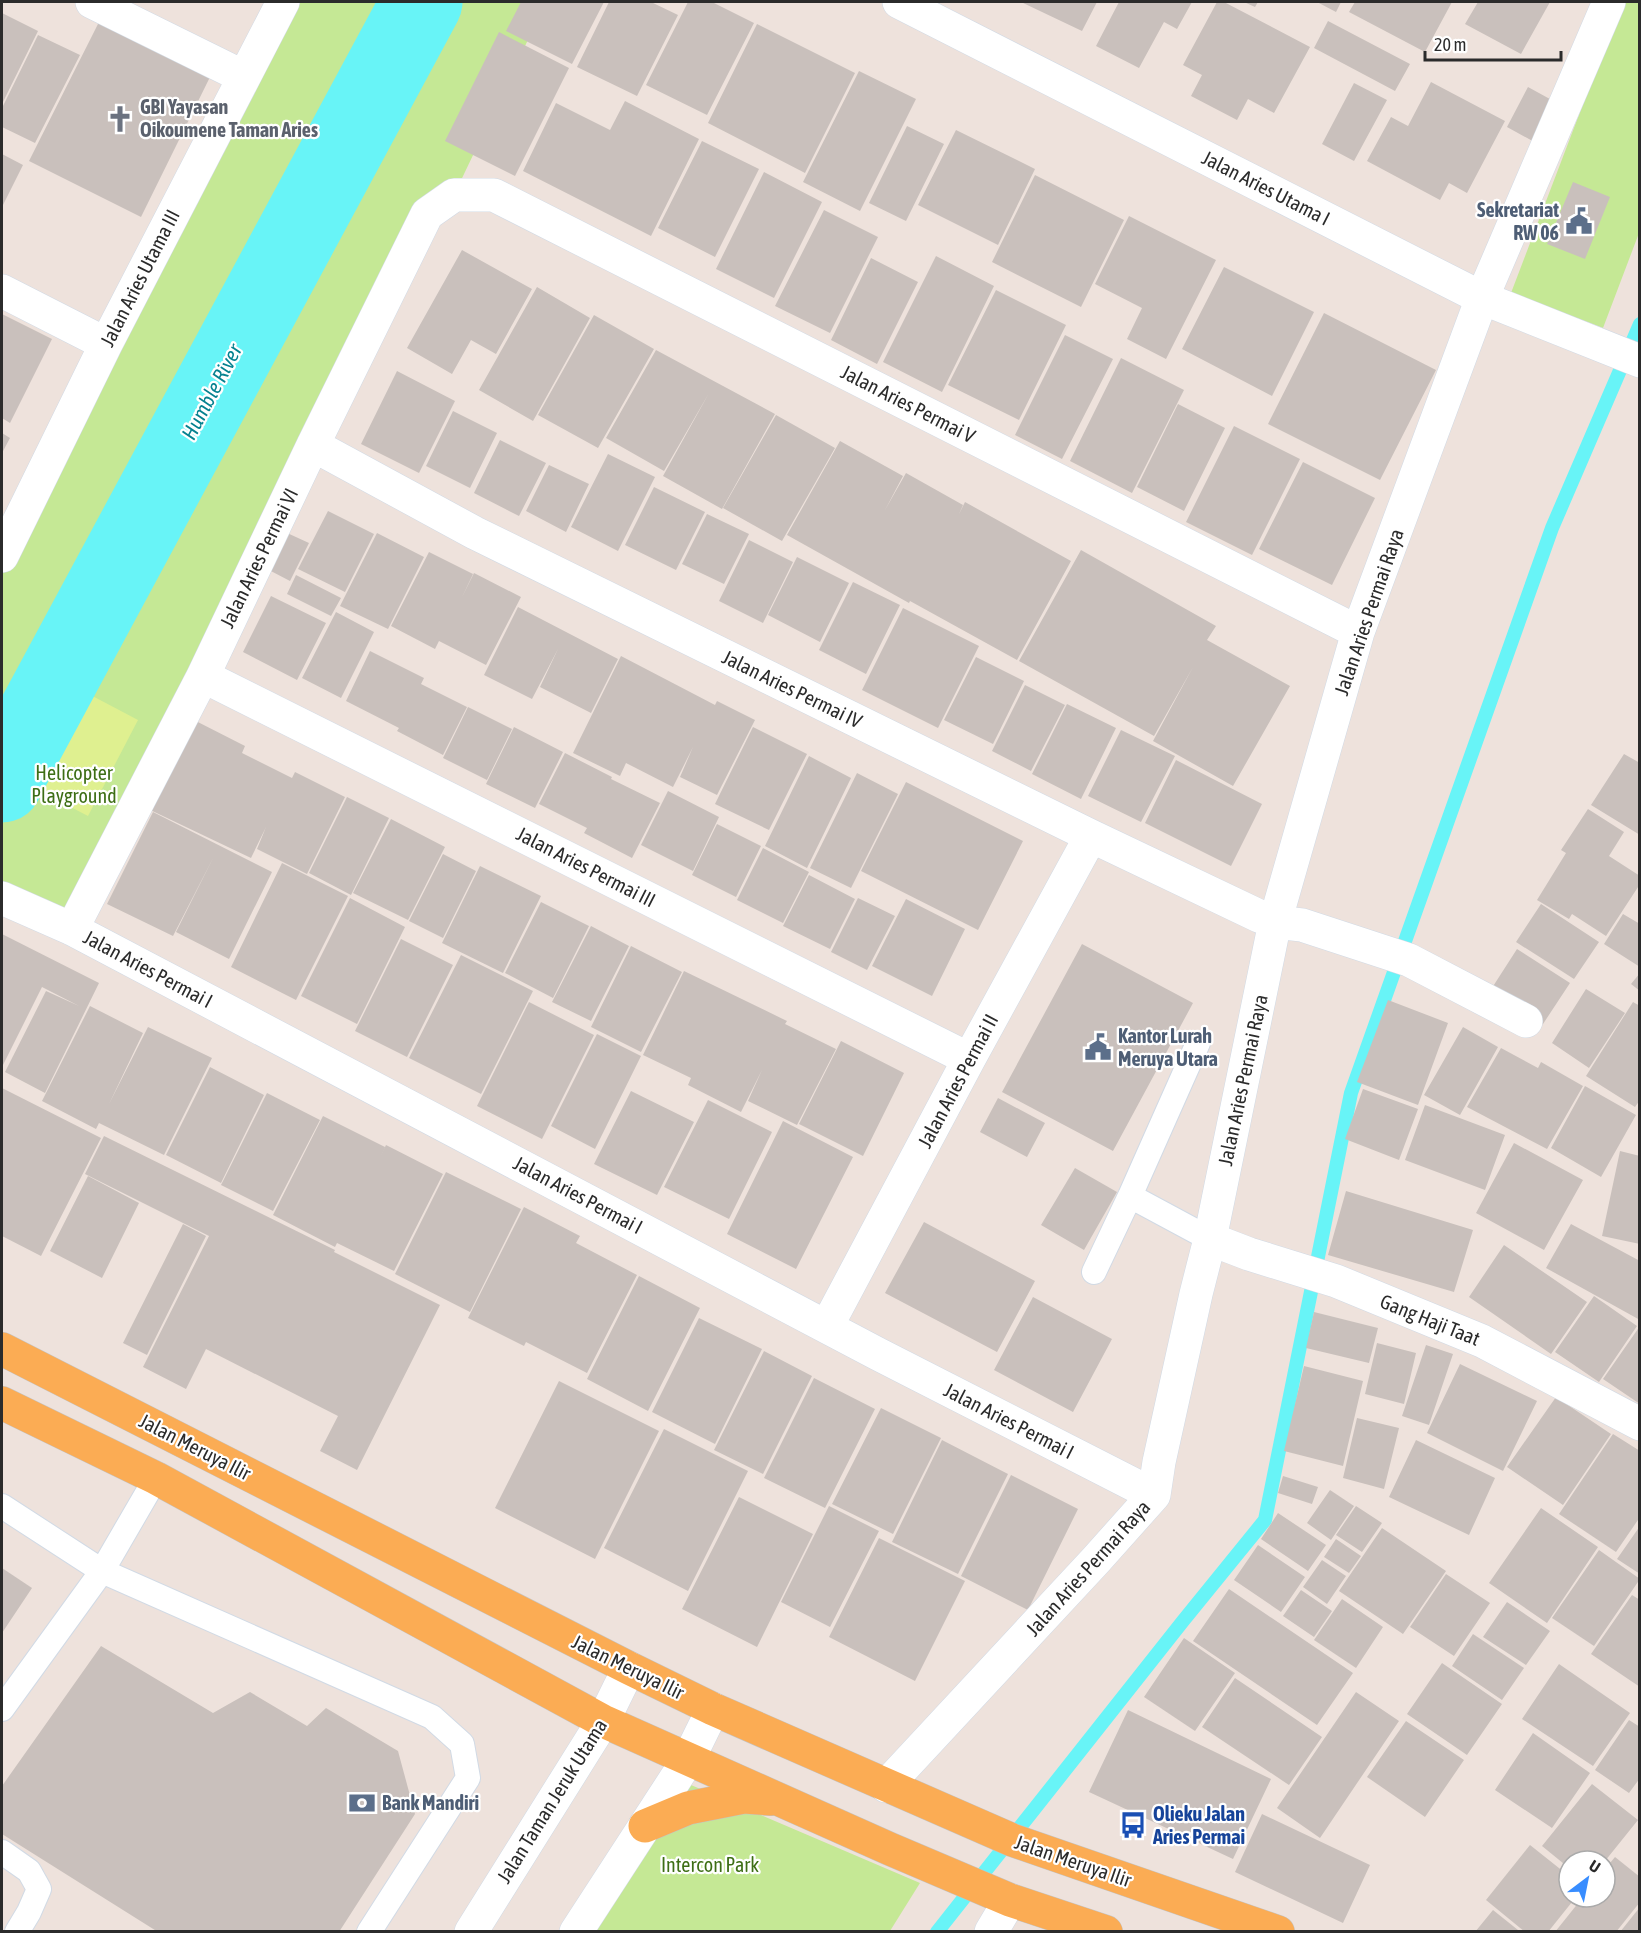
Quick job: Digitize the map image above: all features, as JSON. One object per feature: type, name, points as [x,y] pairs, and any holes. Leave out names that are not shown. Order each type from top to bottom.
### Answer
[{"type":"main road","name":"Jalan Meruya Ilir","points":[[2,1349],[712,1709],[1012,1840],[1278,1932]]},
{"type":"main road","points":[[2,1404],[156,1478],[603,1721],[1010,1900],[1106,1932]]},
{"type":"main road","points":[[645,1826],[688,1808],[722,1801],[744,1797],[782,1800]]},
{"type":"street","points":[[92,2],[244,77]]},
{"type":"street","name":"Jalan Aries Utama III","points":[[2,556],[106,344],[283,2]]},
{"type":"street","name":"Jalan Aries Utama I","points":[[899,2],[1482,298],[1640,360]]},
{"type":"street","name":"Jalan Aries Permai Raya","points":[[886,1786],[1154,1495],[1194,1305],[1358,632],[1482,298],[1609,2]]},
{"type":"street","name":"Jalan Aries Permai VI","points":[[72,928],[202,676],[427,214],[454,195]]},
{"type":"street","name":"Jalan Aries Permai V","points":[[454,195],[494,195],[1358,632]]},
{"type":"street","points":[[2,291],[106,344]]},
{"type":"street","name":"Jalan Aries Permai IV","points":[[313,445],[475,534],[1259,916],[1409,960],[1526,1021]]},
{"type":"street","name":"Jalan Aries Permai III","points":[[202,676],[969,1059]]},
{"type":"street","name":"Jalan Aries Permai II","points":[[826,1326],[1091,836]]},
{"type":"street","name":"Jalan Aries Permai I","points":[[2,898],[72,928],[826,1326],[1154,1495]]},
{"type":"street","name":"Gang Haji Taat","points":[[1210,1239],[1249,1254],[1336,1281],[1482,1341],[1640,1424]]},
{"type":"street","name":"Jalan Taman Jeruk Utama","points":[[471,1932],[603,1721],[629,1668]]},
{"type":"street","points":[[576,1932],[689,1758],[712,1709]]},
{"type":"street","points":[[991,1932],[1010,1900]]},
{"type":"lane","points":[[1094,1272],[1198,1043]]},
{"type":"lane","points":[[1130,1196],[1210,1239]]},
{"type":"lane","points":[[2,1709],[102,1571],[156,1478]]},
{"type":"lane","points":[[2,1506],[102,1571],[432,1717],[462,1744],[468,1778],[369,1932]]},
{"type":"lane","points":[[2,1852],[29,1871],[39,1889],[17,1932]]},
{"type":"green space","name":"Helicopter Playground","points":[[296,2],[546,2],[454,195],[72,929],[2,904],[2,566]]},
{"type":"green space","points":[[1622,2],[1639,2],[1639,233],[1603,328],[1511,293]]},
{"type":"green space","points":[[83,691],[138,720],[88,816],[32,787]]},
{"type":"green space","name":"Intercon Park","points":[[684,1782],[920,1883],[890,1931],[589,1932]]},
{"type":"building","points":[[521,2],[604,2],[572,64],[506,31]]},
{"type":"building","points":[[609,2],[651,2],[678,15],[637,96],[577,67]]},
{"type":"building","points":[[688,2],[712,2],[754,23],[707,115],[646,85]]},
{"type":"building","points":[[1021,2],[1097,2],[1082,31]]},
{"type":"building","points":[[1119,2],[1192,2],[1177,29],[1164,22],[1139,68],[1096,46]]},
{"type":"building","points":[[1217,2],[1224,2],[1310,47],[1274,113],[1248,99],[1237,120],[1191,96],[1202,75],[1183,65]]},
{"type":"building","points":[[1244,2],[1258,2],[1255,7]]},
{"type":"building","points":[[1317,2],[1341,2],[1336,12]]},
{"type":"building","points":[[1355,2],[1452,2],[1425,52],[1349,12]]},
{"type":"building","points":[[1478,2],[1550,2],[1521,54],[1465,24]]},
{"type":"building","points":[[2,13],[38,31],[2,104]]},
{"type":"building","points":[[1328,21],[1410,64],[1395,91],[1314,48]]},
{"type":"building","name":"GBI Yayasan Oikoumene Taman Aries","points":[[99,22],[210,77],[141,217],[29,161]]},
{"type":"building","points":[[757,24],[855,73],[805,173],[708,123]]},
{"type":"building","points":[[499,32],[569,68],[515,176],[445,141]]},
{"type":"building","points":[[38,35],[80,55],[35,143],[2,127],[2,108]]},
{"type":"building","points":[[859,71],[916,99],[860,211],[803,182]]},
{"type":"building","points":[[1431,82],[1505,121],[1467,193],[1449,183],[1440,200],[1367,161],[1391,117],[1408,126]]},
{"type":"building","points":[[1354,83],[1387,100],[1354,161],[1322,144]]},
{"type":"building","points":[[1528,87],[1559,104],[1538,144],[1507,127]]},
{"type":"building","points":[[625,101],[699,139],[651,236],[523,171],[556,103],[610,130]]},
{"type":"building","points":[[907,126],[944,144],[906,221],[869,203]]},
{"type":"building","points":[[956,130],[1035,169],[998,245],[918,205]]},
{"type":"building","points":[[702,141],[759,169],[715,257],[658,228]]},
{"type":"building","points":[[2,154],[23,165],[2,207]]},
{"type":"building","points":[[764,172],[822,202],[774,298],[716,269]]},
{"type":"building","points":[[1035,175],[1124,220],[1081,307],[992,262]]},
{"type":"building","name":"Sekretariat RW 06","points":[[1573,182],[1610,197],[1585,259],[1547,244]]},
{"type":"building","points":[[824,210],[878,237],[830,333],[775,306]]},
{"type":"building","points":[[1129,216],[1216,260],[1166,359],[1127,339],[1142,308],[1095,284]]},
{"type":"building","points":[[462,250],[532,289],[496,354],[471,340],[452,374],[407,348]]},
{"type":"building","points":[[936,256],[994,286],[942,392],[883,362]]},
{"type":"building","points":[[871,258],[918,282],[877,364],[831,340]]},
{"type":"building","points":[[1224,267],[1314,312],[1272,396],[1182,349]]},
{"type":"building","points":[[537,287],[590,318],[533,421],[479,390]]},
{"type":"building","points":[[996,290],[1066,325],[1019,420],[948,385]]},
{"type":"building","points":[[1324,313],[1436,370],[1380,480],[1268,424]]},
{"type":"building","points":[[2,314],[52,339],[10,423],[2,418]]},
{"type":"building","points":[[594,315],[654,349],[598,448],[538,415]]},
{"type":"building","points":[[1065,335],[1113,359],[1062,459],[1015,435]]},
{"type":"building","points":[[656,350],[775,414],[722,509],[663,476],[709,393],[664,471],[606,438]]},
{"type":"building","points":[[1121,358],[1184,390],[1132,493],[1070,461]]},
{"type":"building","points":[[397,371],[455,401],[419,473],[361,444]]},
{"type":"building","points":[[1178,404],[1225,428],[1184,511],[1137,487]]},
{"type":"building","points":[[453,411],[497,433],[470,488],[426,466]]},
{"type":"building","points":[[776,415],[835,448],[782,541],[723,508]]},
{"type":"building","points":[[1234,426],[1300,459],[1252,555],[1186,522]]},
{"type":"building","points":[[2,433],[10,438],[2,453]]},
{"type":"building","points":[[500,440],[546,463],[519,516],[474,493]]},
{"type":"building","points":[[840,441],[903,476],[885,510],[906,473],[963,505],[959,514],[965,502],[1071,561],[1017,660],[787,535]]},
{"type":"building","points":[[608,454],[655,477],[618,551],[571,527]]},
{"type":"building","points":[[1303,462],[1375,498],[1332,585],[1259,549]]},
{"type":"building","points":[[549,465],[589,484],[566,532],[526,511]]},
{"type":"building","points":[[654,487],[705,512],[676,570],[625,545]]},
{"type":"building","points":[[328,511],[374,534],[345,592],[298,569]]},
{"type":"building","points":[[707,514],[749,534],[724,584],[682,564]]},
{"type":"building","points":[[285,532],[309,543],[290,581],[267,569]]},
{"type":"building","points":[[377,533],[424,557],[388,629],[340,606]]},
{"type":"building","points":[[749,540],[793,562],[763,623],[719,601]]},
{"type":"building","points":[[1081,550],[1216,626],[1207,640],[1290,686],[1233,786],[1153,741],[1193,667],[1154,736],[1019,661]]},
{"type":"building","points":[[429,552],[473,574],[462,597],[474,573],[521,597],[486,665],[439,641],[435,649],[391,626]]},
{"type":"building","points":[[797,557],[849,583],[820,642],[768,615]]},
{"type":"building","points":[[296,575],[341,598],[331,616],[287,594]]},
{"type":"building","points":[[853,582],[900,605],[866,674],[819,650]]},
{"type":"building","points":[[271,596],[326,623],[297,680],[243,652]]},
{"type":"building","points":[[518,607],[618,659],[591,713],[540,687],[558,649],[532,699],[484,675]]},
{"type":"building","points":[[903,608],[979,646],[938,728],[862,690]]},
{"type":"building","points":[[336,612],[374,632],[341,698],[302,678]]},
{"type":"building","points":[[370,651],[424,678],[421,684],[467,707],[443,755],[397,731],[399,728],[346,701]]},
{"type":"building","points":[[621,656],[715,705],[717,701],[755,720],[717,795],[680,777],[693,747],[673,787],[626,763],[620,776],[573,753]]},
{"type":"building","points":[[976,657],[1024,681],[993,744],[944,720]]},
{"type":"building","points":[[1025,685],[1065,705],[1031,771],[992,751]]},
{"type":"building","points":[[1067,704],[1116,728],[1081,799],[1032,774]]},
{"type":"building","points":[[468,707],[512,729],[487,780],[443,758]]},
{"type":"building","points":[[188,717],[245,746],[242,753],[292,778],[295,772],[345,797],[307,874],[257,849],[266,827],[251,858],[144,807]]},
{"type":"building","points":[[514,727],[563,752],[535,808],[486,784]]},
{"type":"building","points":[[753,727],[807,754],[769,830],[715,804]]},
{"type":"building","points":[[1121,730],[1175,756],[1141,822],[1088,796]]},
{"type":"building","points":[[565,753],[660,803],[632,858],[584,833],[587,828],[539,804]]},
{"type":"building","points":[[1624,754],[1640,763],[1640,835],[1591,805]]},
{"type":"building","points":[[809,756],[851,778],[807,868],[765,846]]},
{"type":"building","points":[[1176,760],[1262,804],[1231,866],[1145,823]]},
{"type":"building","points":[[857,773],[898,794],[851,888],[810,868]]},
{"type":"building","points":[[906,782],[1023,841],[978,930],[861,871]]},
{"type":"building","points":[[668,791],[719,817],[693,871],[641,845]]},
{"type":"building","points":[[347,797],[389,818],[351,895],[309,873]]},
{"type":"building","points":[[1588,809],[1624,832],[1609,856],[1640,876],[1640,884],[1606,936],[1572,914],[1569,919],[1537,900],[1566,853],[1561,850]]},
{"type":"building","points":[[153,812],[272,872],[229,959],[176,932],[213,858],[173,936],[107,904]]},
{"type":"building","points":[[391,819],[445,847],[408,920],[353,893]]},
{"type":"building","points":[[717,824],[761,846],[736,897],[692,875]]},
{"type":"building","points":[[763,848],[809,872],[783,923],[737,900]]},
{"type":"building","points":[[443,854],[476,871],[443,938],[409,921]]},
{"type":"building","points":[[282,863],[348,896],[296,1000],[231,967]]},
{"type":"building","points":[[480,866],[541,896],[503,973],[442,943]]},
{"type":"building","points":[[809,875],[855,899],[830,949],[783,926]]},
{"type":"building","points":[[350,898],[405,927],[357,1024],[301,996]]},
{"type":"building","points":[[858,898],[895,916],[867,970],[831,952]]},
{"type":"building","points":[[906,899],[965,929],[932,996],[872,966]]},
{"type":"building","points":[[541,902],[589,926],[553,998],[505,973]]},
{"type":"building","points":[[1541,904],[1599,942],[1574,979],[1516,942]]},
{"type":"building","points":[[1623,914],[1640,924],[1640,967],[1604,944]]},
{"type":"building","points":[[591,926],[629,946],[591,1021],[552,1002]]},
{"type":"building","points":[[2,934],[99,983],[45,1093],[5,1072],[46,991],[79,1006],[42,987],[2,1067]]},
{"type":"building","points":[[401,939],[453,965],[407,1057],[355,1031]]},
{"type":"building","name":"Kantor Lurah Meruya Utara","points":[[1082,944],[1193,1003],[1113,1151],[1002,1092]]},
{"type":"building","points":[[631,946],[682,972],[641,1052],[591,1027]]},
{"type":"building","points":[[1517,949],[1570,983],[1543,1024],[1490,991]]},
{"type":"building","points":[[461,955],[533,991],[481,1094],[409,1058]]},
{"type":"building","points":[[684,971],[787,1021],[785,1024],[836,1049],[797,1125],[748,1101],[762,1070],[741,1112],[688,1085],[691,1078],[643,1055]]},
{"type":"building","points":[[1640,973],[1640,991],[1631,984]]},
{"type":"building","points":[[1586,989],[1625,1013],[1589,1068],[1552,1043]]},
{"type":"building","points":[[1388,1000],[1448,1023],[1418,1105],[1357,1082]]},
{"type":"building","points":[[529,1002],[594,1035],[542,1139],[477,1106]]},
{"type":"building","points":[[1633,1002],[1640,1006],[1640,1100],[1635,1107],[1586,1076]]},
{"type":"building","points":[[90,1006],[143,1033],[109,1104],[148,1027],[212,1058],[164,1155],[99,1123],[96,1129],[42,1101]]},
{"type":"building","points":[[1463,1027],[1498,1047],[1460,1115],[1424,1095]]},
{"type":"building","points":[[597,1034],[641,1056],[595,1149],[551,1126]]},
{"type":"building","points":[[841,1041],[904,1073],[863,1156],[799,1124]]},
{"type":"building","points":[[1501,1048],[1538,1068],[1541,1062],[1583,1086],[1547,1149],[1467,1107]]},
{"type":"building","points":[[210,1067],[264,1095],[221,1183],[166,1155]]},
{"type":"building","points":[[1585,1086],[1636,1115],[1601,1177],[1551,1148]]},
{"type":"building","points":[[2,1088],[101,1138],[41,1256],[2,1236]]},
{"type":"building","points":[[1363,1089],[1418,1109],[1399,1160],[1345,1139]]},
{"type":"building","points":[[631,1091],[694,1122],[657,1195],[594,1164]]},
{"type":"building","points":[[267,1093],[320,1120],[273,1211],[221,1185]]},
{"type":"building","points":[[998,1098],[1045,1123],[1027,1157],[980,1132]]},
{"type":"building","points":[[708,1100],[772,1132],[729,1219],[664,1187]]},
{"type":"building","points":[[1425,1105],[1505,1135],[1485,1190],[1405,1160]]},
{"type":"building","points":[[323,1116],[385,1147],[378,1162],[386,1145],[443,1174],[394,1271],[337,1243],[335,1247],[273,1215]]},
{"type":"building","points":[[783,1121],[853,1157],[796,1269],[727,1234]]},
{"type":"building","points":[[104,1136],[335,1250],[334,1252],[440,1305],[357,1470],[320,1451],[338,1416],[206,1349],[186,1389],[143,1367],[209,1236],[85,1174]]},
{"type":"building","points":[[1514,1143],[1583,1180],[1544,1250],[1476,1213]]},
{"type":"building","points":[[1620,1151],[1640,1156],[1640,1244],[1602,1236]]},
{"type":"building","points":[[1075,1168],[1117,1192],[1084,1250],[1041,1225]]},
{"type":"building","points":[[446,1172],[521,1209],[470,1312],[395,1274]]},
{"type":"building","points":[[88,1176],[139,1203],[102,1278],[50,1251]]},
{"type":"building","points":[[1346,1191],[1473,1230],[1454,1292],[1328,1255]]},
{"type":"building","points":[[524,1207],[580,1236],[576,1243],[637,1275],[587,1373],[526,1342],[524,1346],[468,1318]]},
{"type":"building","points":[[924,1222],[1035,1281],[997,1352],[885,1293]]},
{"type":"building","points":[[183,1224],[206,1236],[147,1355],[123,1343]]},
{"type":"building","points":[[1571,1224],[1640,1261],[1640,1320],[1546,1268]]},
{"type":"building","points":[[1504,1245],[1587,1302],[1551,1354],[1469,1297]]},
{"type":"building","points":[[639,1276],[700,1308],[648,1411],[587,1379]]},
{"type":"building","points":[[1594,1296],[1637,1326],[1599,1382],[1555,1352]]},
{"type":"building","points":[[1033,1297],[1112,1339],[1073,1412],[994,1370]]},
{"type":"building","points":[[1314,1312],[1378,1328],[1369,1363],[1306,1348]]},
{"type":"building","points":[[699,1318],[762,1349],[715,1444],[652,1412]]},
{"type":"building","points":[[1640,1326],[1640,1404],[1603,1379]]},
{"type":"building","points":[[1377,1343],[1416,1353],[1404,1404],[1365,1394]]},
{"type":"building","points":[[1426,1345],[1453,1354],[1429,1425],[1402,1416]]},
{"type":"building","points":[[764,1351],[812,1376],[763,1474],[714,1450]]},
{"type":"building","points":[[1460,1364],[1537,1401],[1503,1471],[1427,1433]]},
{"type":"building","points":[[1304,1366],[1363,1381],[1343,1466],[1284,1451]]},
{"type":"building","points":[[814,1378],[875,1409],[825,1508],[764,1478]]},
{"type":"building","points":[[559,1381],[659,1431],[595,1559],[495,1508]]},
{"type":"building","points":[[1556,1397],[1611,1434],[1563,1505],[1507,1467]]},
{"type":"building","points":[[881,1408],[941,1438],[893,1534],[832,1504]]},
{"type":"building","points":[[1357,1418],[1399,1428],[1384,1489],[1343,1478]]},
{"type":"building","points":[[664,1429],[748,1471],[688,1591],[604,1548]]},
{"type":"building","points":[[1613,1434],[1640,1451],[1640,1517],[1616,1552],[1559,1514]]},
{"type":"building","points":[[942,1440],[1008,1474],[958,1574],[892,1542]]},
{"type":"building","points":[[1416,1440],[1495,1478],[1469,1535],[1389,1497]]},
{"type":"building","points":[[1011,1475],[1078,1509],[1028,1610],[961,1576]]},
{"type":"building","points":[[1283,1476],[1318,1487],[1312,1504],[1278,1493]]},
{"type":"building","points":[[1330,1490],[1354,1506],[1331,1540],[1307,1523]]},
{"type":"building","points":[[739,1497],[813,1534],[757,1647],[682,1609]]},
{"type":"building","points":[[829,1506],[879,1531],[830,1627],[781,1602]]},
{"type":"building","points":[[1356,1506],[1382,1523],[1362,1552],[1336,1535]]},
{"type":"building","points":[[1541,1508],[1598,1547],[1547,1623],[1489,1583]]},
{"type":"building","points":[[1278,1513],[1326,1545],[1308,1571],[1261,1539]]},
{"type":"building","points":[[1640,1526],[1640,1574],[1617,1559]]},
{"type":"building","points":[[1382,1528],[1446,1571],[1403,1634],[1339,1591]]},
{"type":"building","points":[[879,1538],[965,1581],[915,1681],[829,1637]]},
{"type":"building","points":[[1336,1539],[1361,1556],[1349,1573],[1324,1557]]},
{"type":"building","points":[[1258,1545],[1305,1577],[1281,1612],[1234,1580]]},
{"type":"building","points":[[1599,1550],[1640,1579],[1594,1646],[1552,1618]]},
{"type":"building","points":[[1322,1560],[1346,1576],[1327,1604],[1303,1587]]},
{"type":"building","points":[[2,1568],[32,1588],[2,1633]]},
{"type":"building","points":[[1446,1574],[1490,1603],[1454,1656],[1410,1627]]},
{"type":"building","points":[[1229,1589],[1353,1673],[1317,1725],[1193,1641]]},
{"type":"building","points":[[1301,1590],[1332,1611],[1314,1637],[1283,1616]]},
{"type":"building","points":[[1632,1595],[1640,1600],[1640,1687],[1591,1654]]},
{"type":"building","points":[[1342,1599],[1383,1627],[1356,1668],[1314,1640]]},
{"type":"building","points":[[1507,1602],[1550,1631],[1526,1665],[1483,1637]]},
{"type":"building","points":[[1473,1634],[1524,1668],[1502,1700],[1452,1666]]},
{"type":"building","points":[[1184,1638],[1235,1673],[1195,1731],[1144,1697]]},
{"type":"building","points":[[101,1646],[213,1713],[250,1692],[307,1726],[326,1708],[398,1751],[415,1814],[339,1932],[158,1932],[2,1834],[2,1786]]},
{"type":"building","points":[[1442,1663],[1502,1704],[1467,1755],[1407,1714]]},
{"type":"building","points":[[1559,1664],[1630,1713],[1593,1766],[1522,1719]]},
{"type":"building","points":[[1235,1678],[1322,1737],[1289,1785],[1202,1727]]},
{"type":"building","points":[[1356,1692],[1399,1721],[1320,1838],[1277,1808]]},
{"type":"building","points":[[1128,1710],[1271,1779],[1233,1859],[1089,1792]]},
{"type":"building","points":[[1629,1720],[1640,1727],[1640,1778],[1629,1793],[1595,1770]]},
{"type":"building","points":[[1406,1721],[1464,1760],[1425,1817],[1367,1777]]},
{"type":"building","points":[[1533,1733],[1590,1773],[1552,1828],[1495,1790]]},
{"type":"building","points":[[1592,1784],[1638,1820],[1615,1849],[1557,1849],[1557,1858],[1542,1846]]},
{"type":"building","points":[[1262,1814],[1370,1865],[1343,1923],[1235,1872]]},
{"type":"building","points":[[1530,1845],[1557,1866],[1557,1909],[1566,1909],[1548,1932],[1525,1932],[1486,1900]]},
{"type":"building","points":[[1617,1859],[1640,1877],[1640,1902],[1616,1932],[1555,1932],[1573,1909],[1617,1909]]},
{"type":"building","points":[[1640,1907],[1640,1932],[1620,1932]]},
{"type":"building","points":[[1493,1910],[1518,1930],[1517,1932],[1475,1932]]},
{"type":"waterway","name":"Humble River","points":[[2,782],[422,2]]},
{"type":"waterway","points":[[937,1932],[1265,1520],[1351,1093],[1552,528],[1640,324]]},
{"type":"place","name":"GBI Yayasan Oikoumene Taman Aries","points":[[120,119]]},
{"type":"place","name":"Sekretariat RW 06","points":[[1579,221]]},
{"type":"place","name":"Kantor Lurah Meruya Utara","points":[[1098,1047]]},
{"type":"place","name":"Bank Mandiri","points":[[362,1803]]},
{"type":"place","name":"Olieku Jalan Aries Permai","points":[[1133,1825]]}]
